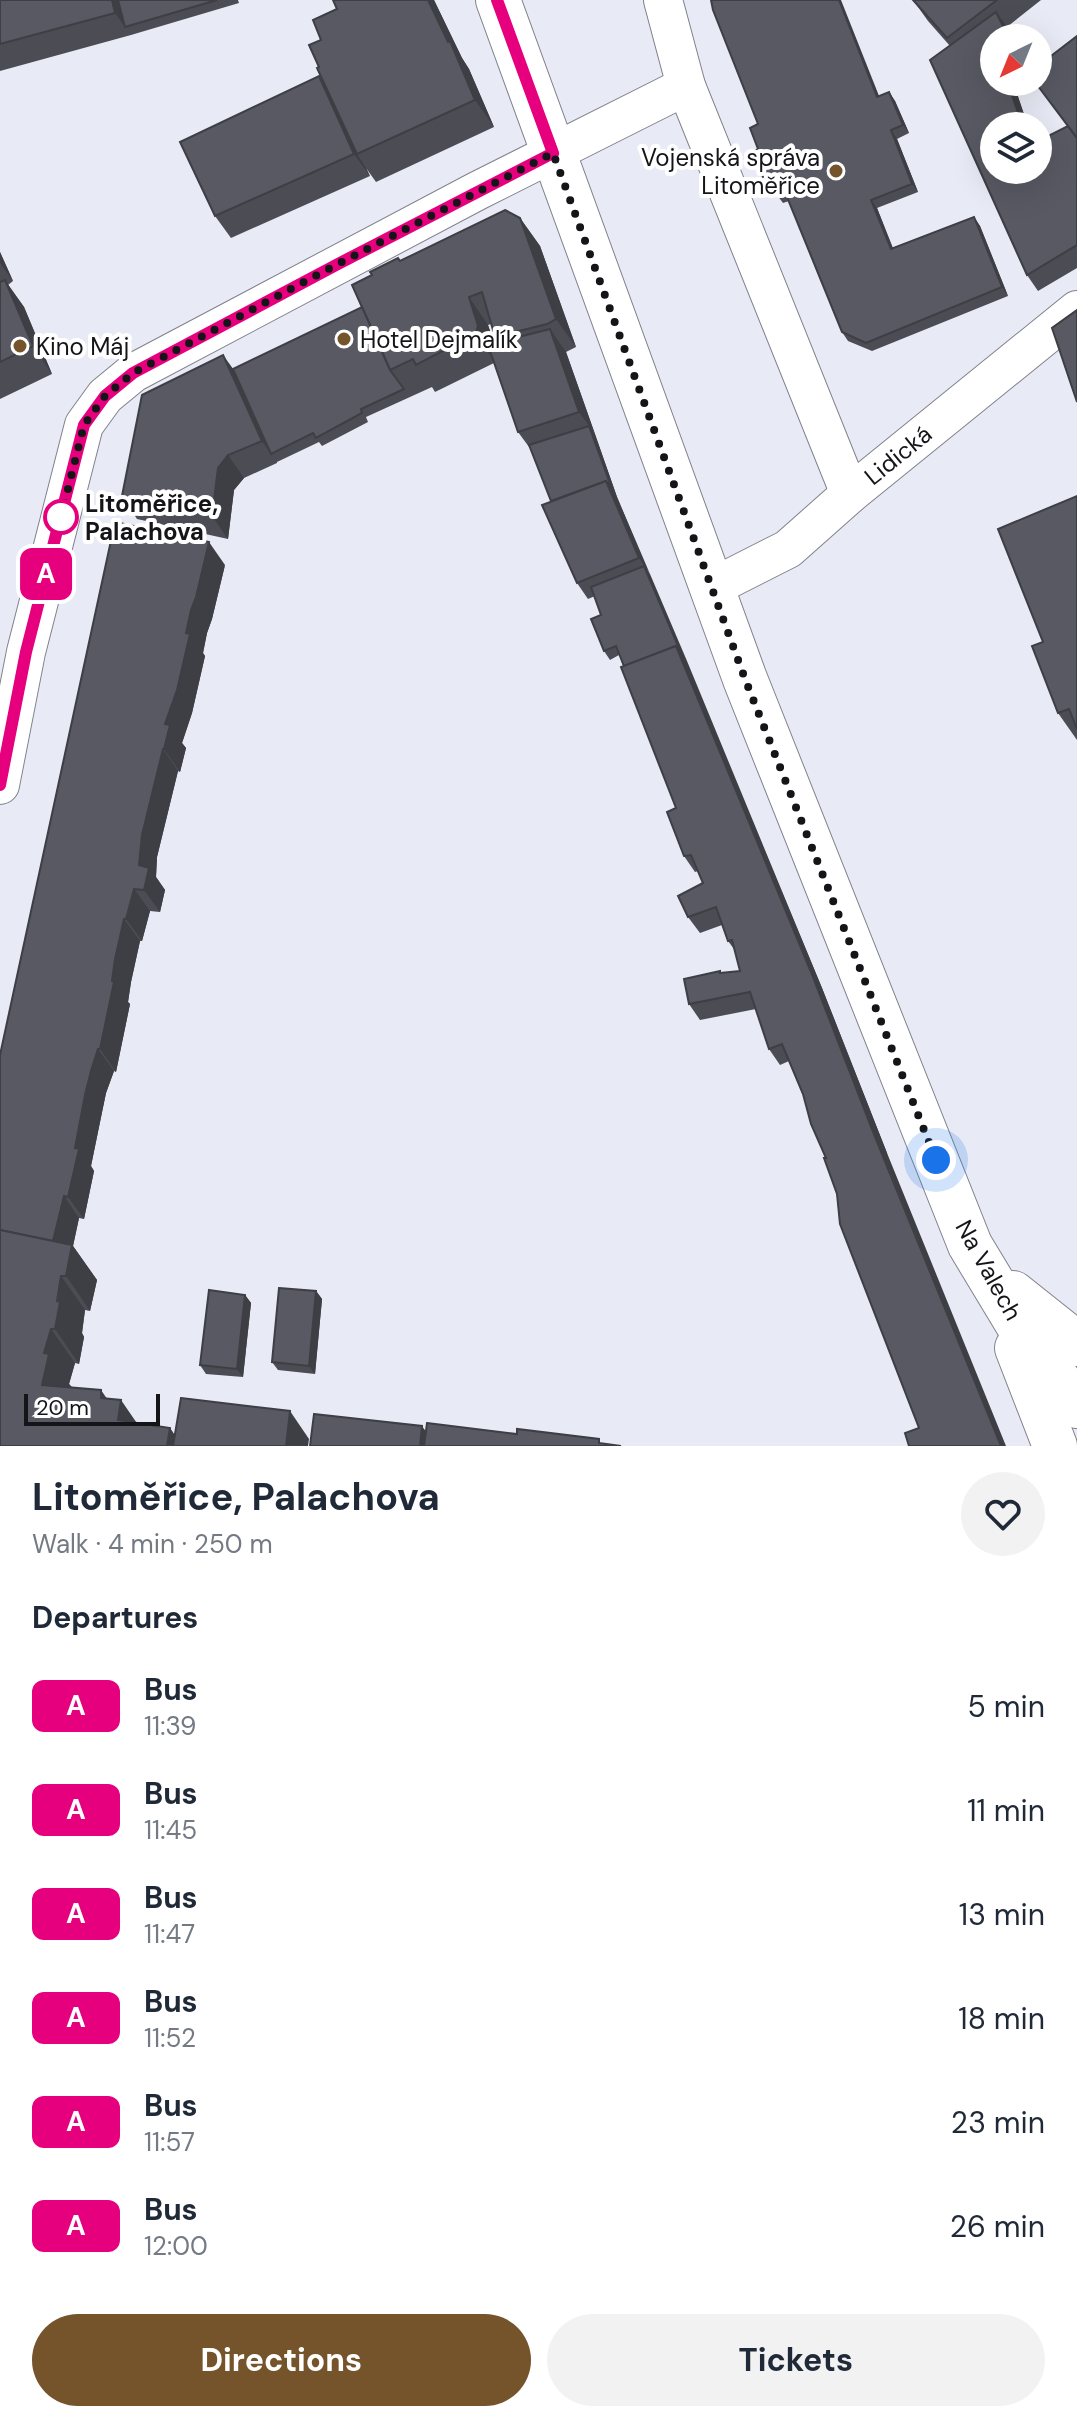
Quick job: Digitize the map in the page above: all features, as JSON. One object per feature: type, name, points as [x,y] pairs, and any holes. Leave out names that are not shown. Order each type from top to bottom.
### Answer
[{"type":"main road","name":"Na Valech","points":[[498,0],[745,679],[970,1245],[1017,1323],[1077,1406]]},
{"type":"main road","points":[[990,1279],[1020,1297],[1077,1344]]},
{"type":"main road","points":[[990,1279],[1055,1446]]},
{"type":"street","points":[[663,0],[686,86],[850,494]]},
{"type":"street","points":[[0,785],[13,649],[84,425],[105,396],[133,373],[686,86]]},
{"type":"street","name":"Lidická","points":[[711,588],[788,549],[850,494],[1077,310]]},
{"type":"building","points":[[0,0],[112,0],[115,13],[0,44]]},
{"type":"building","points":[[118,0],[217,0],[125,27]]},
{"type":"building","points":[[333,0],[428,0],[450,41],[475,100],[357,154],[309,45],[321,40],[313,20],[337,9]]},
{"type":"building","name":"Vojenská správa Litoměřice","points":[[711,0],[839,0],[877,97],[889,92],[903,125],[891,130],[912,184],[871,200],[891,249],[974,217],[1002,287],[866,343],[842,332],[785,192],[777,195],[768,174],[763,177],[753,152],[758,149],[750,128],[758,124]]},
{"type":"building","points":[[913,0],[997,0],[947,38]]},
{"type":"building","points":[[996,12],[1002,24],[980,24],[980,96],[1012,96],[1018,112],[980,112],[980,171],[930,60]]},
{"type":"building","points":[[1077,36],[1077,138],[1046,96],[1052,96],[1052,55]]},
{"type":"building","points":[[319,76],[354,154],[215,216],[180,142]]},
{"type":"building","points":[[1068,126],[1077,138],[1077,245],[1027,275],[986,184],[1052,184],[1052,134]]},
{"type":"building","points":[[505,210],[520,218],[556,319],[495,337],[482,292],[469,297],[478,326],[475,334],[416,365],[413,359],[390,370],[352,285],[398,258],[400,261]]},
{"type":"building","points":[[5,280],[33,346],[0,362],[0,282]]},
{"type":"building","points":[[362,307],[390,370],[404,389],[361,409],[362,413],[316,438],[313,433],[271,454],[233,369]]},
{"type":"building","points":[[1077,310],[1077,402],[1052,328]]},
{"type":"building","points":[[550,329],[579,412],[518,432],[488,345]]},
{"type":"building","points":[[223,355],[262,441],[228,455],[218,468],[212,516],[122,496],[142,395]]},
{"type":"building","points":[[589,426],[612,489],[606,481],[551,501],[529,445]]},
{"type":"building","points":[[606,481],[639,558],[577,583],[542,505]]},
{"type":"building","points":[[1077,496],[1077,729],[1069,709],[1058,713],[1032,646],[1043,642],[998,529]]},
{"type":"building","points":[[115,522],[209,542],[186,633],[190,634],[177,690],[165,724],[170,725],[142,835],[139,865],[149,868],[144,890],[134,889],[124,919],[100,1049],[85,1095],[75,1148],[79,1149],[68,1197],[64,1196],[53,1241],[0,1230],[0,1055]]},
{"type":"building","points":[[644,566],[681,653],[676,646],[624,666],[616,646],[604,651],[591,619],[601,615],[591,587]]},
{"type":"building","points":[[676,646],[1001,1446],[909,1446],[905,1433],[919,1428],[840,1224],[837,1194],[826,1158],[782,1044],[769,1049],[750,992],[689,1004],[684,979],[720,971],[740,971],[732,940],[728,941],[716,907],[688,917],[678,896],[703,883],[691,855],[684,856],[667,812],[676,808],[621,667]]},
{"type":"building","points":[[0,1230],[72,1245],[66,1276],[61,1276],[55,1329],[51,1329],[44,1353],[49,1354],[42,1385],[101,1390],[101,1398],[121,1400],[118,1420],[170,1428],[167,1446],[0,1446]]},
{"type":"building","points":[[279,1288],[316,1291],[309,1366],[272,1362]]},
{"type":"building","points":[[209,1290],[245,1295],[237,1369],[200,1365]]},
{"type":"building","points":[[181,1398],[290,1411],[286,1446],[173,1446]]},
{"type":"building","points":[[314,1414],[422,1426],[420,1446],[310,1446]]},
{"type":"building","points":[[427,1423],[517,1434],[517,1429],[599,1439],[599,1443],[621,1446],[424,1446]]},
{"type":"bus line","name":"A","points":[[0,785],[26,652],[84,425],[105,396],[133,373],[553,153],[497,0]]},
{"type":"place","name":"Vojenská správa Litoměřice","points":[[836,171]]},
{"type":"place","name":"Hotel Dejmalík","points":[[344,339]]},
{"type":"place","name":"Kino Máj","points":[[20,346]]},
{"type":"place","name":"Litoměřice, Palachova","points":[[61,517]]},
{"type":"route","points":[[61,517],[84,425],[105,396],[133,373],[553,153],[745,679],[936,1160]]}]
